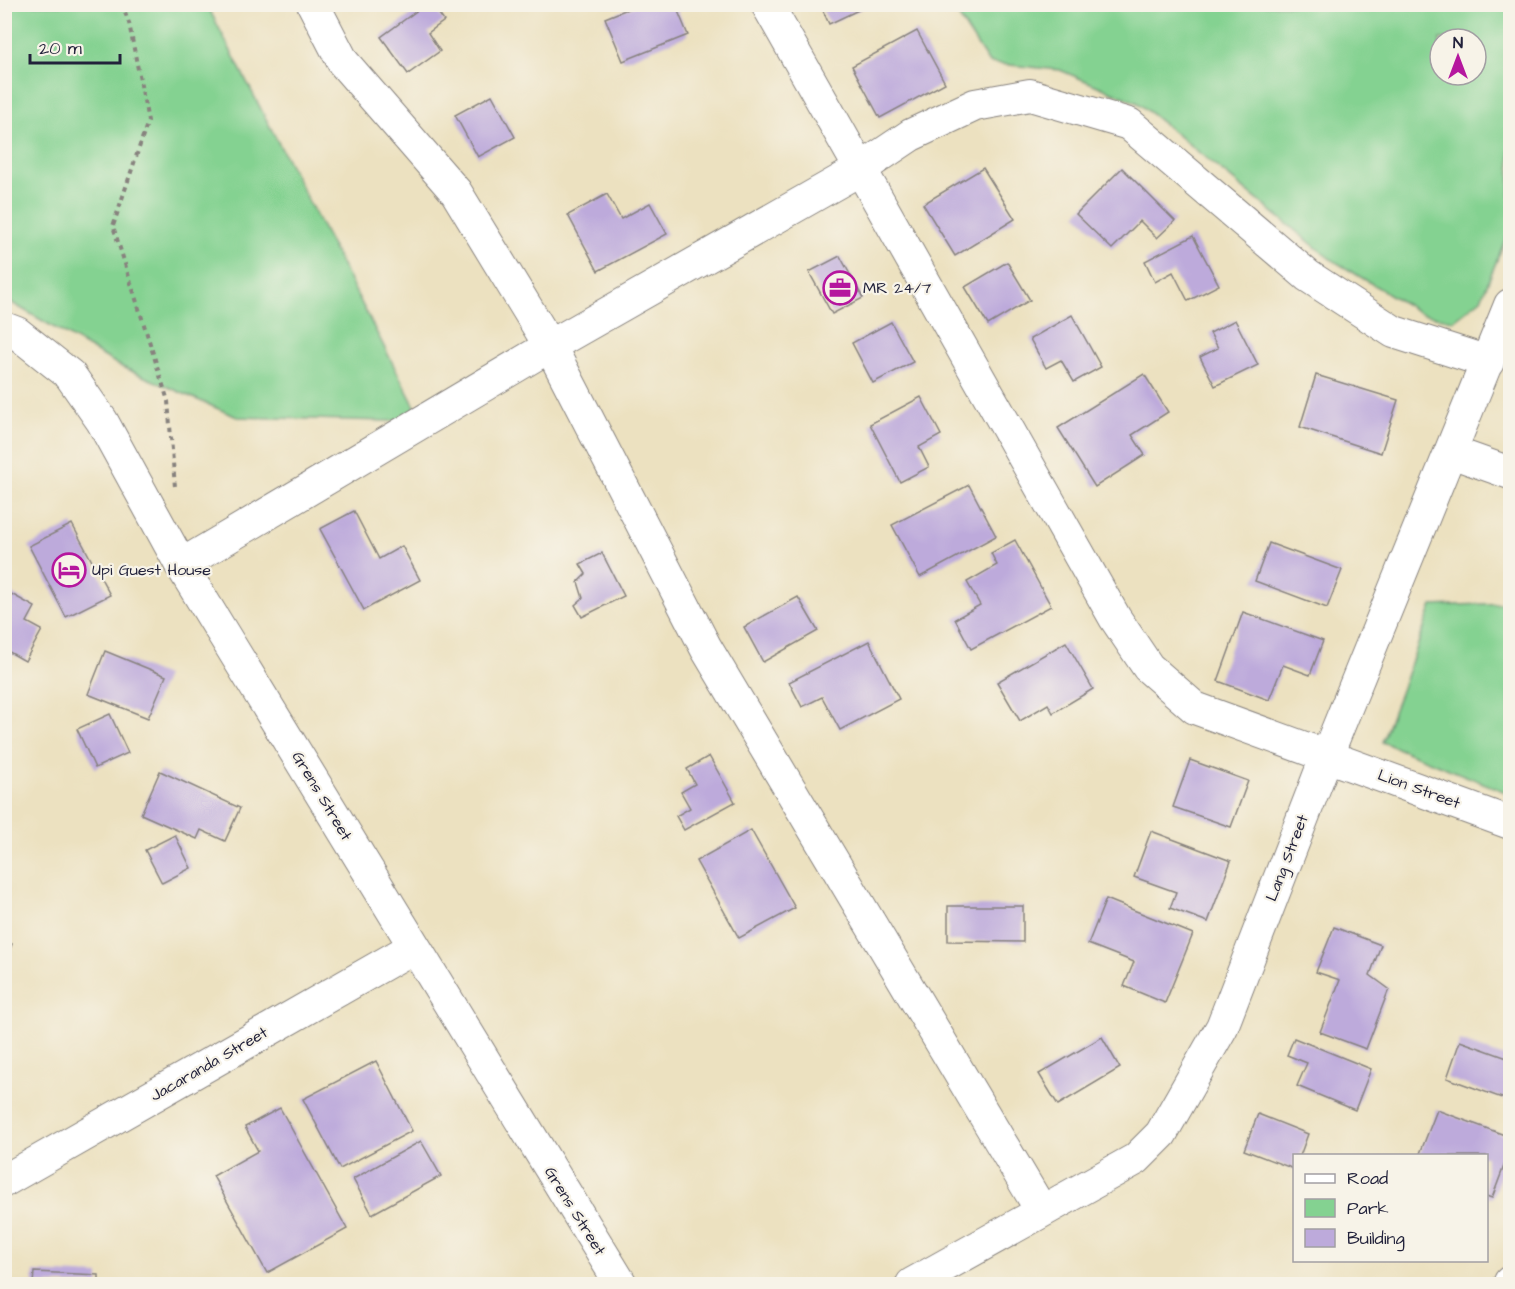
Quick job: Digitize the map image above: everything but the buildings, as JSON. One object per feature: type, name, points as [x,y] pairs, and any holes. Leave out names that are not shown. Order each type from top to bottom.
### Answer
[{"type":"street","points":[[313,4],[343,62],[456,192],[550,346],[706,648],[1041,1210]]},
{"type":"street","name":"Lion Street","points":[[767,4],[859,170],[1115,618],[1148,667],[1195,708],[1510,823]]},
{"type":"street","points":[[182,565],[550,346],[859,170],[911,135],[975,105],[1030,95],[1129,124],[1308,276],[1394,332],[1488,362]]},
{"type":"street","name":"Lang Street","points":[[912,1284],[1136,1159],[1161,1134],[1181,1103],[1222,1027],[1327,755],[1510,304]]},
{"type":"street","name":"Grens Street","points":[[4,328],[17,333],[70,375],[102,421],[182,565],[621,1284]]},
{"type":"street","points":[[1451,452],[1510,473]]},
{"type":"street","name":"Jacaranda Street","points":[[4,1181],[414,947]]},
{"type":"path","points":[[122,4],[129,23],[148,121],[113,226],[168,401],[176,495]]},
{"type":"green space","points":[[5,5],[207,5],[423,422],[237,417],[122,367],[5,299]]},
{"type":"green space","points":[[951,5],[1510,5],[1510,228],[1481,299],[1453,321],[1420,313],[1329,258],[1138,103],[1060,70],[989,63]]},
{"type":"green space","points":[[1510,603],[1510,794],[1382,742],[1432,606]]},
{"type":"place","name":"MR 24/7","points":[[840,288]]},
{"type":"place","name":"Upi Guest House","points":[[69,570]]}]
